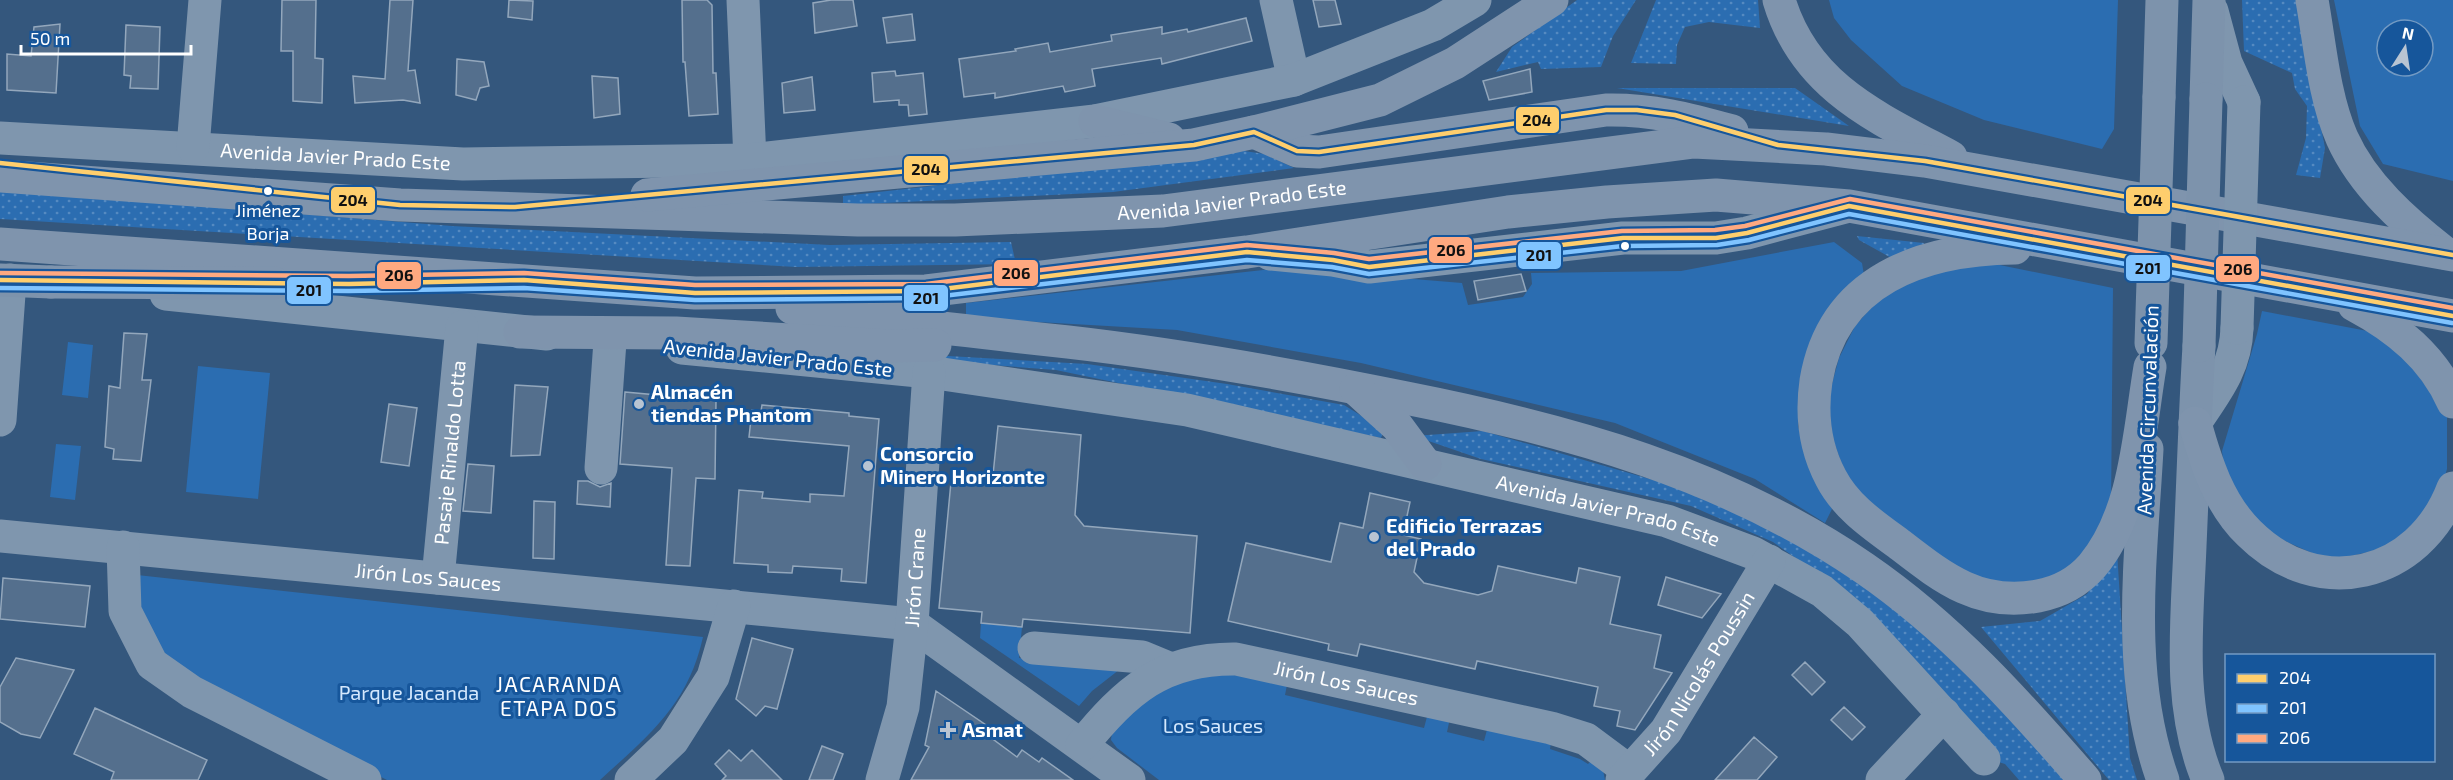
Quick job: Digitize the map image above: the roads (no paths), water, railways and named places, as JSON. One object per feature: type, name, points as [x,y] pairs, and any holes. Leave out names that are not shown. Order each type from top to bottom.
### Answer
[{"type":"highway","points":[[515,207],[1194,145],[1380,100],[1455,63],[1552,0]]},
{"type":"highway","points":[[1779,0],[1797,44],[1813,67],[1829,83],[1864,110],[1977,170]]},
{"type":"highway","points":[[2312,0],[2336,122],[2351,154],[2399,214],[2450,255]]},
{"type":"highway","points":[[1254,132],[1297,151],[1319,152],[1606,110],[1637,110],[1675,115],[1778,145]]},
{"type":"highway","points":[[1095,120],[1194,145]]},
{"type":"highway","name":"Avenida Javier Prado Este","points":[[0,176],[400,205],[858,220],[1050,217],[1163,211],[1694,142],[1778,145],[1874,154],[1977,170],[2450,255]]},
{"type":"highway","points":[[0,163],[400,205]]},
{"type":"highway","points":[[695,293],[926,291],[1247,252],[1508,212],[1607,202],[1716,195],[1850,206],[2453,316]]},
{"type":"highway","points":[[0,244],[695,293],[888,323],[1066,342],[1355,387],[1462,409],[1642,457],[1710,483],[1793,524],[1862,567],[1953,638],[2008,691],[2085,780]]},
{"type":"highway","points":[[2084,248],[1997,249],[1947,254],[1911,264],[1868,289],[1846,311],[1836,326],[1818,371],[1814,420],[1820,452],[1831,479],[1852,507],[1865,519],[1964,588],[1995,598],[2012,599],[2058,591],[2087,570],[2113,533],[2129,482],[2151,355]]},
{"type":"highway","points":[[51,282],[349,284],[524,280]]},
{"type":"highway","points":[[2328,293],[2371,314],[2412,344],[2439,375],[2453,402]]},
{"type":"highway","points":[[520,332],[676,333],[889,346],[1066,342]]},
{"type":"highway","points":[[1355,387],[1397,426],[1425,464]]},
{"type":"highway","points":[[2195,423],[2211,475],[2239,522],[2271,552],[2307,569],[2334,573],[2363,571],[2397,558],[2416,545],[2438,521],[2453,489]]},
{"type":"main road","name":"Avenida Circunvalación","points":[[2162,0],[2139,657],[2146,727],[2163,780]]},
{"type":"main road","points":[[2208,780],[2195,740],[2187,691],[2187,609],[2199,346],[2209,0]]},
{"type":"main road","name":"Avenida Javier Prado Este","points":[[5,280],[51,282]]},
{"type":"street","points":[[193,147],[205,0]]},
{"type":"street","points":[[743,0],[750,160]]},
{"type":"street","points":[[1276,0],[1294,81]]},
{"type":"street","name":"Avenida Javier Prado Este","points":[[0,138],[193,147],[463,164],[750,160],[1095,120],[1294,81],[1433,25],[1475,0]]},
{"type":"street","points":[[2195,423],[2227,377],[2237,349],[2244,102],[2226,63],[2209,0]]},
{"type":"street","points":[[0,420],[5,280]]},
{"type":"street","name":"Avenida Javier Prado Este","points":[[51,282],[462,327],[929,372],[1187,410],[1667,521],[1769,561],[1822,591],[1860,623],[1984,759]]},
{"type":"street","name":"Pasaje Rinaldo Lotta","points":[[438,578],[462,327]]},
{"type":"street","points":[[602,468],[610,341]]},
{"type":"street","name":"Jirón Crane","points":[[882,780],[903,707],[912,624],[929,372]]},
{"type":"street","name":"Jirón Los Sauces","points":[[0,536],[912,624],[1129,780]]},
{"type":"street","points":[[123,547],[124,611],[152,664],[192,692],[365,780]]},
{"type":"street","name":"Jirón Nicolás Poussin","points":[[1626,775],[1666,731],[1769,561]]},
{"type":"street","points":[[631,780],[673,740],[713,677],[734,606]]},
{"type":"street","points":[[1034,648],[1142,657],[1171,669]]},
{"type":"street","name":"Jirón Los Sauces","points":[[1082,746],[1128,694],[1171,669],[1210,659],[1236,659],[1551,728],[1586,740],[1626,775]]},
{"type":"street","points":[[1882,780],[1944,714]]},
{"type":"place","name":"Jiménez Borja","points":[[268,191]]},
{"type":"place","name":"Almacén tiendas Phantom","points":[[639,404]]},
{"type":"place","name":"Consorcio Minero Horizonte","points":[[868,466]]},
{"type":"place","name":"Edificio Terrazas del Prado","points":[[1374,537]]},
{"type":"place","name":"Asmat","points":[[948,730]]},
{"type":"district","name":"JACARANDA ETAPA DOS","points":[[559,697]]},
{"type":"park label","name":"Parque Jacanda","points":[[409,693]]},
{"type":"park label","name":"Los Sauces","points":[[1213,726]]}]
